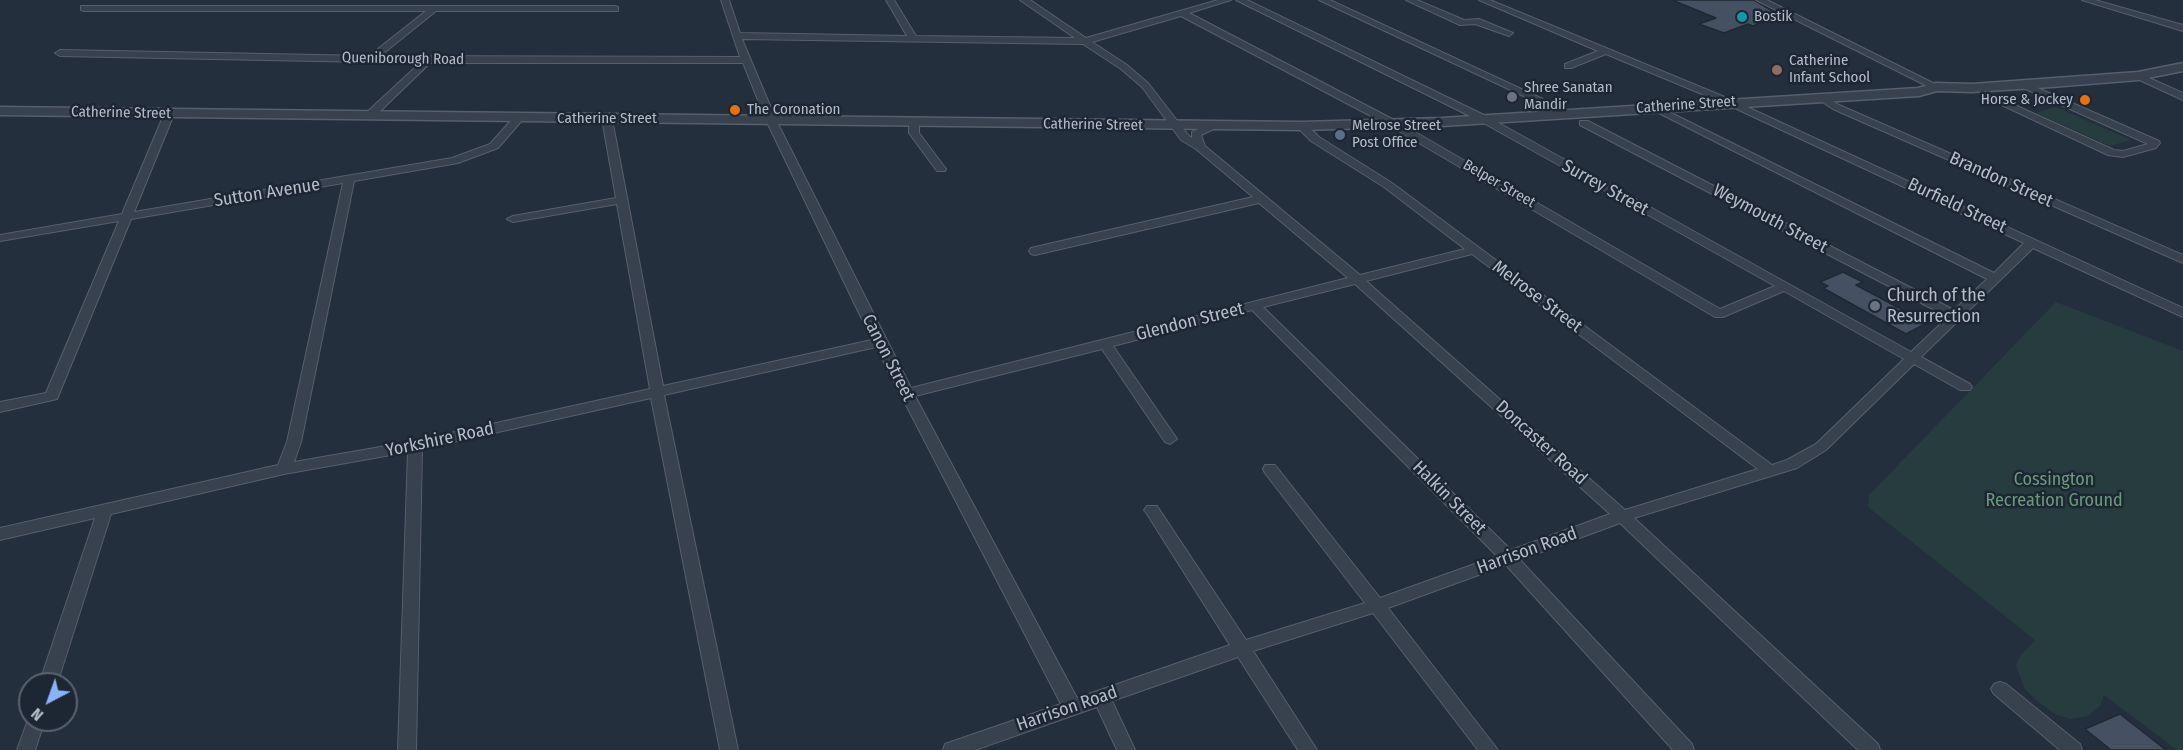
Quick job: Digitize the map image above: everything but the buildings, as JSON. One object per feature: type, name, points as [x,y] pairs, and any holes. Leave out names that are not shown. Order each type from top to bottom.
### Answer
[{"type":"street","name":"Canon Street","points":[[725,0],[736,36],[771,120],[906,394],[1072,707]]},
{"type":"street","points":[[890,0],[913,39]]},
{"type":"street","name":"Doncaster Road","points":[[1024,0],[1124,67],[1145,85],[1185,138],[1200,147],[1358,280],[1622,516],[1871,750]]},
{"type":"street","points":[[736,36],[1084,41],[1182,13],[1214,1],[1227,0]]},
{"type":"street","name":"Surrey Street","points":[[1240,0],[1484,119],[1965,387]]},
{"type":"street","points":[[1323,0],[1570,114]]},
{"type":"street","points":[[1410,0],[1463,23],[1476,21],[1509,33]]},
{"type":"street","name":"Burfield Street","points":[[1483,0],[1729,102],[2183,313]]},
{"type":"street","points":[[1760,0],[1936,87]]},
{"type":"street","points":[[2086,0],[2183,28]]},
{"type":"street","points":[[84,8],[615,9]]},
{"type":"street","points":[[372,58],[434,9]]},
{"type":"street","name":"Belper Street","points":[[1182,13],[1394,124],[1719,314],[1783,287]]},
{"type":"street","points":[[1568,66],[1607,51]]},
{"type":"street","name":"Queniborough Road","points":[[60,53],[428,60],[746,60]]},
{"type":"street","points":[[369,116],[428,60]]},
{"type":"street","name":"Catherine Street","points":[[0,111],[1302,126],[1484,119],[1919,92],[1936,87],[2024,85],[2138,76],[2183,67]]},
{"type":"street","points":[[2138,76],[2183,97]]},
{"type":"street","points":[[1994,99],[2112,153],[2123,154],[2152,146],[2155,143],[2024,85]]},
{"type":"street","points":[[2171,92],[2183,90]]},
{"type":"street","name":"Brandon Street","points":[[1821,97],[1836,108],[2183,259]]},
{"type":"street","points":[[1652,107],[1995,278]]},
{"type":"street","points":[[0,407],[52,396],[169,114]]},
{"type":"street","name":"Sutton Avenue","points":[[0,238],[470,157],[494,146],[519,118]]},
{"type":"street","points":[[607,119],[657,392],[729,750]]},
{"type":"street","points":[[914,122],[914,133],[941,169]]},
{"type":"street","name":"Weymouth Street","points":[[1584,123],[1956,316]]},
{"type":"street","points":[[1200,147],[1196,134],[1212,126]]},
{"type":"street","name":"Melrose Street","points":[[1302,126],[1315,139],[1388,185],[1770,471]]},
{"type":"street","points":[[284,469],[294,442],[349,179]]},
{"type":"street","points":[[1035,251],[1262,199]]},
{"type":"street","points":[[513,219],[621,200]]},
{"type":"street","name":"Harrison Road","points":[[952,750],[1242,648],[1376,606],[1622,516],[1792,464],[1821,447],[2032,242]]},
{"type":"street","name":"Glendon Street","points":[[906,394],[1474,250]]},
{"type":"street","name":"Halkin Street","points":[[1255,306],[1509,558],[1684,750]]},
{"type":"street","name":"Yorkshire Road","points":[[0,534],[284,469],[415,446],[880,342]]},
{"type":"street","points":[[1105,344],[1170,439]]},
{"type":"street","points":[[407,750],[415,446]]},
{"type":"street","points":[[1270,469],[1490,750]]},
{"type":"street","points":[[52,672],[105,510]]},
{"type":"street","points":[[1152,510],[1308,750]]},
{"type":"street","points":[[2000,689],[2073,750]]},
{"type":"street","points":[[1101,697],[1126,750]]},
{"type":"street","points":[[26,750],[32,732]]},
{"type":"green space","points":[[2056,107],[2131,140],[2110,146],[2036,113]]},
{"type":"green space","name":"Cossington Recreation Ground","points":[[2056,302],[2183,351],[2183,750],[2177,750],[2104,695],[2100,706],[2088,716],[2070,719],[2055,714],[2037,701],[2025,689],[2016,666],[2020,656],[2035,640],[1868,507],[1869,495]]},
{"type":"place","name":"Bostik","points":[[1742,17]]},
{"type":"place","name":"Catherine Infant School","points":[[1777,70]]},
{"type":"place","name":"Shree Sanatan Mandir","points":[[1512,97]]},
{"type":"place","name":"Horse & Jockey","points":[[2085,100]]},
{"type":"place","name":"The Coronation","points":[[735,110]]},
{"type":"place","name":"Melrose Street Post Office","points":[[1340,135]]},
{"type":"place","name":"Church of the Resurrection","points":[[1875,306]]}]
